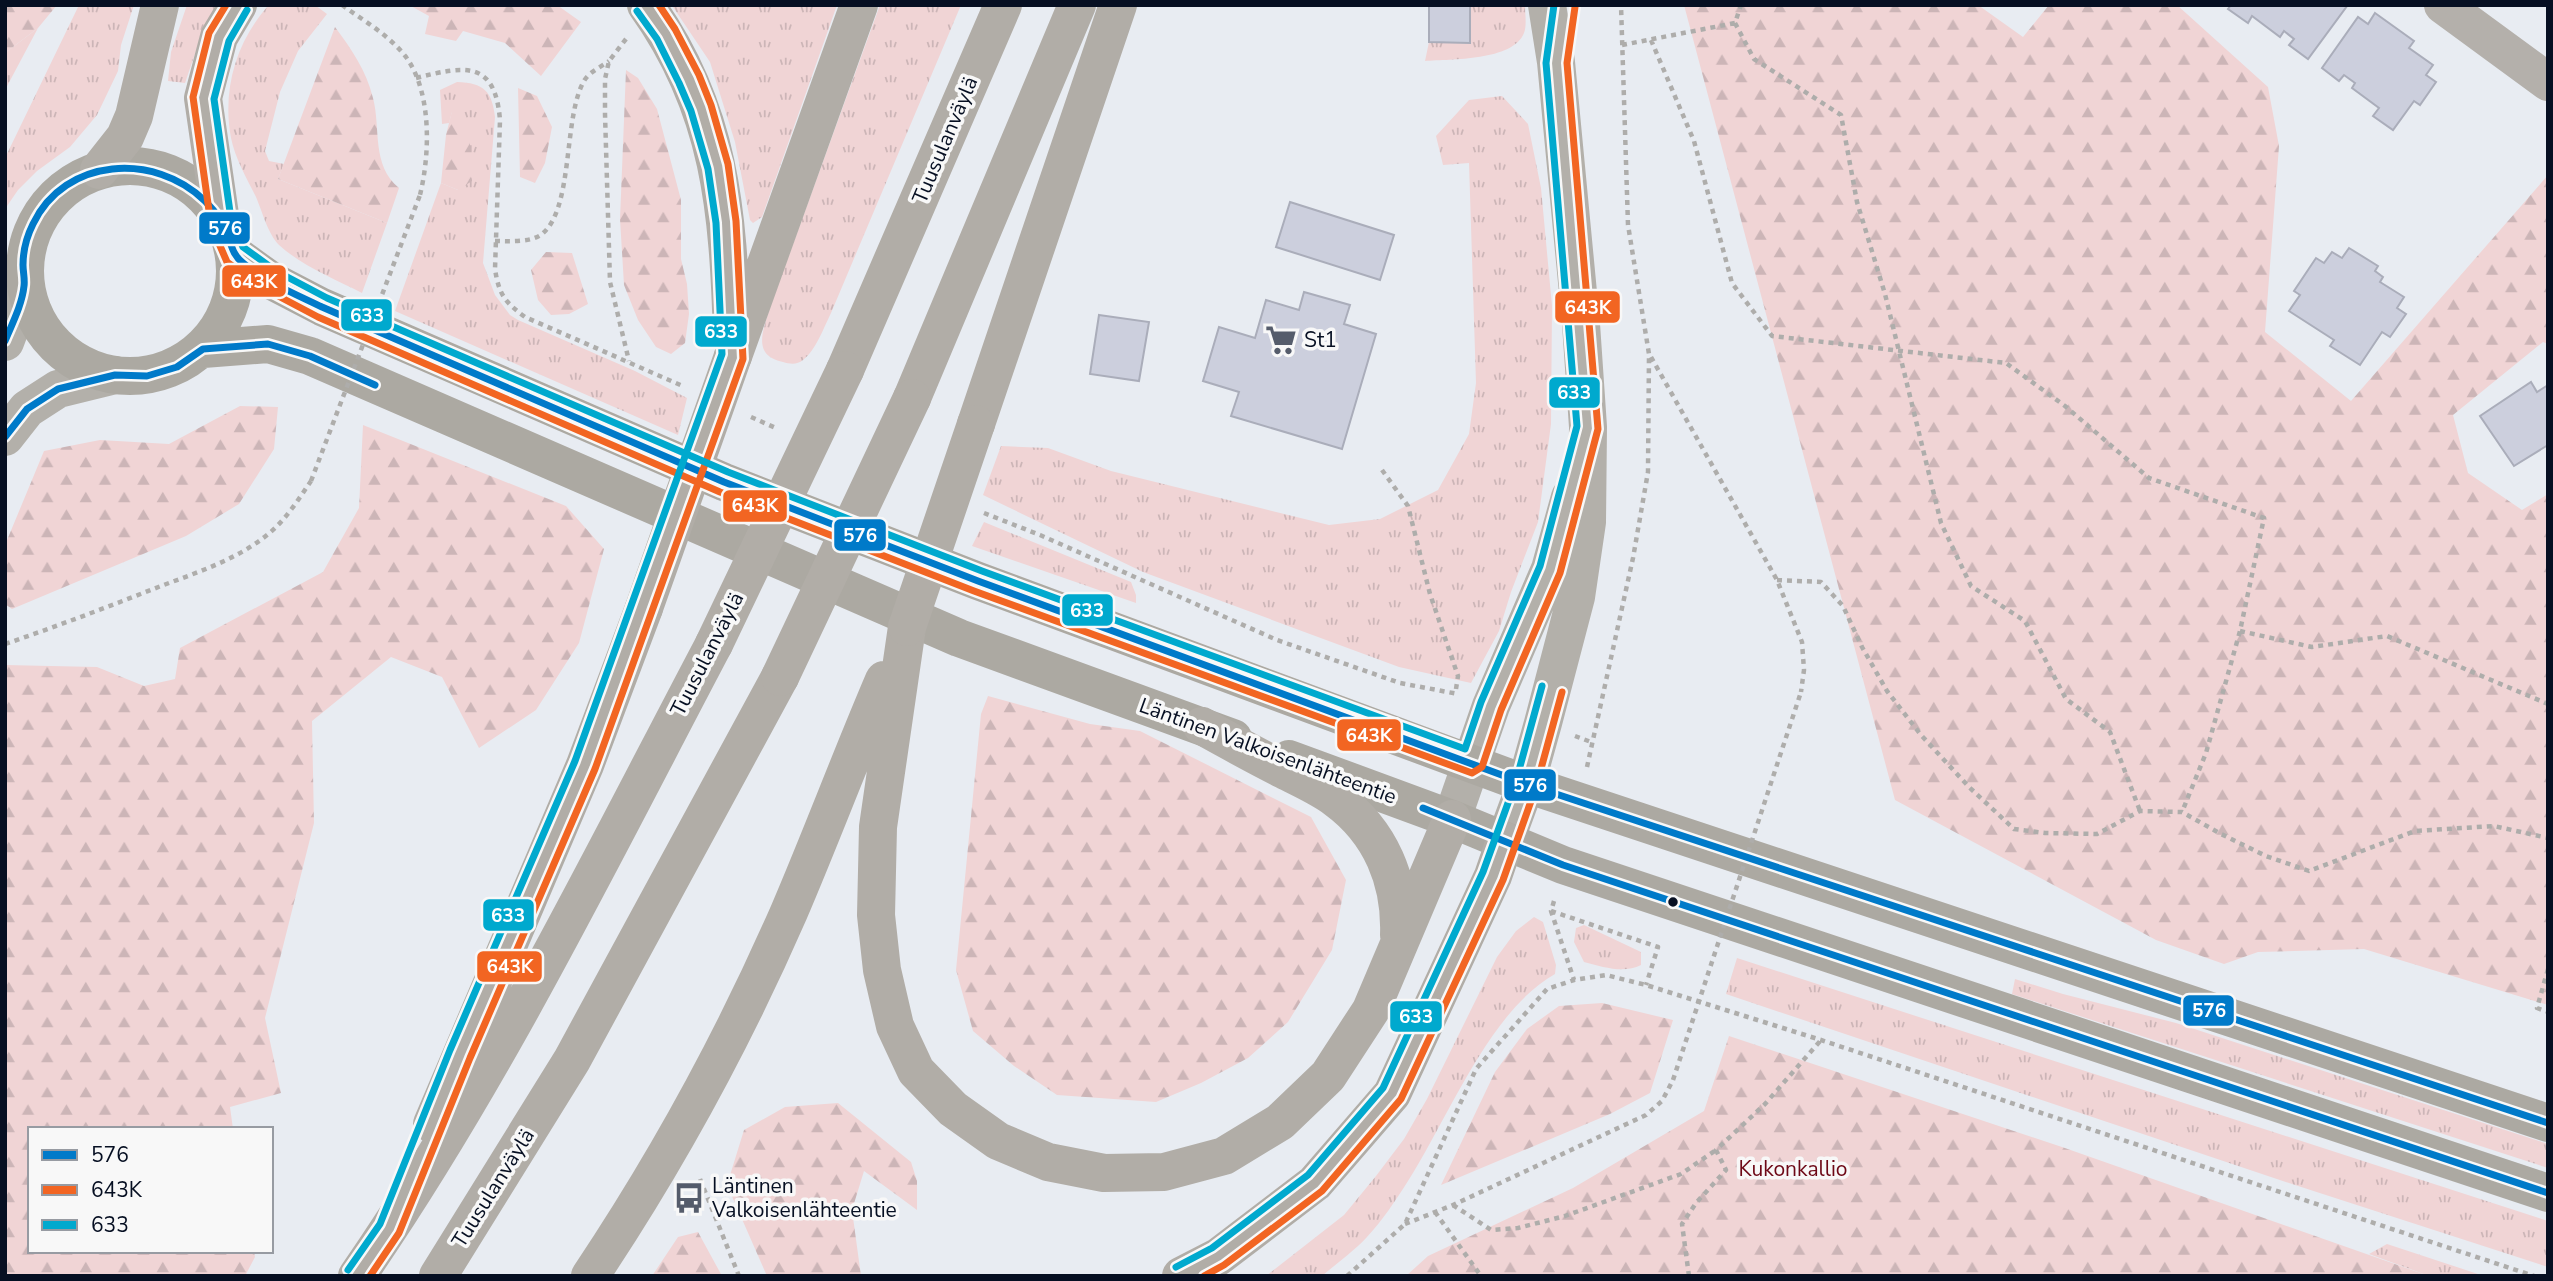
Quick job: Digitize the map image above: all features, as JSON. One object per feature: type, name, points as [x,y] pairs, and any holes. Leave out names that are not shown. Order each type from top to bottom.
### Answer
[{"type":"highway","points":[[99,170],[125,136],[134,116],[160,5]]},
{"type":"highway","points":[[228,238],[203,98],[219,37],[238,5]]},
{"type":"highway","points":[[389,1229],[460,1054],[586,765],[859,5]]},
{"type":"highway","name":"Tuusulanväylä","points":[[357,1276],[389,1229],[513,1026],[714,644],[845,370],[1003,5]]},
{"type":"highway","name":"Tuusulanväylä","points":[[438,1276],[572,1060],[780,677],[912,398],[1077,5]]},
{"type":"highway","points":[[590,1276],[617,1235],[713,1070],[883,711],[907,627],[1118,5]]},
{"type":"highway","points":[[639,18],[666,34],[697,98],[718,167],[726,222],[733,356]]},
{"type":"highway","points":[[883,711],[876,915],[881,970],[895,1026],[916,1071],[953,1109],[998,1142],[1048,1162],[1104,1173],[1164,1172],[1224,1156],[1280,1122],[1328,1076],[1371,1010],[1452,819]]},
{"type":"highway","points":[[1202,726],[1335,798],[1363,823],[1382,851],[1394,880],[1400,909],[1398,945]]},
{"type":"highway","points":[[1181,1276],[1219,1257],[1315,1182],[1392,1094],[1493,876],[1505,841]]},
{"type":"main road","points":[[1505,841],[1526,784],[1576,597],[1587,522],[1588,427],[1556,62],[1547,5]]},
{"type":"main road","points":[[1556,62],[1565,5]]},
{"type":"main road","points":[[5,342],[24,289],[23,263],[27,238],[38,215],[55,195],[75,180],[99,170],[127,166],[156,170],[181,181],[204,199],[228,238],[270,280],[321,307],[724,482],[978,581],[1526,784],[2548,1123]]},
{"type":"main road","points":[[5,437],[27,409],[58,389],[115,375],[147,376],[177,367],[203,349],[217,334],[234,296],[236,275],[228,238]]},
{"type":"main road","points":[[24,289],[48,332],[62,348],[77,360],[115,375]]},
{"type":"main road","name":"Läntinen Valkoisenlähteentie","points":[[203,349],[268,344],[310,356],[959,638],[1452,819],[1563,865],[2548,1193]]},
{"type":"main road","points":[[1452,819],[1491,706],[1550,569],[1588,427]]},
{"type":"street","points":[[2443,5],[2548,82]]},
{"type":"path","points":[[5,644],[64,625],[223,562],[249,549],[270,533],[290,512],[311,481],[420,195],[428,148],[426,120],[416,78],[407,59],[393,42],[342,5]]},
{"type":"path","points":[[1741,5],[1735,23],[1754,59],[1841,115],[1857,202],[1885,294],[1941,523],[1971,586],[2025,621],[2066,699],[2110,732],[2140,811]]},
{"type":"path","points":[[629,362],[610,282],[605,79],[610,61],[639,18]]},
{"type":"path","points":[[1622,45],[1735,23]]},
{"type":"path","points":[[1651,40],[1694,141],[1732,283],[1772,336],[2006,363],[2066,406],[2149,478],[2264,518],[2240,631],[2206,753],[2182,812]]},
{"type":"path","points":[[495,241],[524,240],[540,236],[550,225],[557,210],[569,152],[576,97],[585,78],[610,61]]},
{"type":"path","points":[[416,78],[462,69],[477,72],[492,83],[498,100],[500,120],[495,270],[498,290],[510,305],[526,317],[690,390]]},
{"type":"path","points":[[1347,1276],[1405,1224],[1453,1205],[1646,1115],[1662,1101],[1673,1080],[1801,692],[1804,670],[1802,642],[1777,580],[1649,354]]},
{"type":"path","points":[[751,417],[787,433]]},
{"type":"path","points":[[1382,470],[1408,506],[1430,594],[1458,676],[1455,693]]},
{"type":"path","points":[[976,510],[1040,535],[1277,640],[1400,683],[1455,693],[1491,706]]},
{"type":"path","points":[[1777,580],[1821,582],[1843,606],[1887,691],[1907,717],[1969,787],[2014,829],[2045,833],[2097,834],[2140,811],[2182,812],[2266,856],[2309,872],[2415,831],[2494,826],[2548,838]]},
{"type":"path","points":[[2240,631],[2312,648],[2387,636],[2548,704]]},
{"type":"path","points":[[1543,723],[1591,742]]},
{"type":"path","points":[[1551,911],[1658,947],[1646,985]]},
{"type":"path","points":[[2548,969],[2537,1009],[2548,1012]]},
{"type":"path","points":[[1405,1224],[1476,1069],[1547,989],[1574,980],[1606,975],[1821,1040],[2535,1276]]},
{"type":"path","points":[[1453,1205],[1491,1230],[1518,1228],[1565,1216],[1681,1174],[1716,1150],[1765,1104],[1821,1040]]},
{"type":"path","points":[[1689,1276],[1682,1224],[1696,1203],[1726,1170],[1716,1150]]},
{"type":"path","points":[[700,1179],[738,1276]]},
{"type":"path","points":[[1435,1212],[1481,1276]]},
{"type":"green space","points":[[5,5],[57,5],[38,28],[5,53]]},
{"type":"green space","points":[[79,5],[134,5],[121,45],[118,71],[97,115],[70,147],[37,171],[18,190],[5,209],[5,158]]},
{"type":"green space","points":[[187,5],[219,5],[197,48],[185,83],[168,81],[171,52]]},
{"type":"green space","points":[[269,5],[315,5],[327,14],[298,51],[280,92],[265,151],[269,161],[284,164],[278,179],[387,223],[362,293],[308,266],[279,245],[268,229],[233,146],[229,102],[234,67],[248,34]]},
{"type":"green space","points":[[409,5],[557,5],[581,22],[541,76],[505,43],[463,31],[456,41],[425,34],[429,16]]},
{"type":"green space","points":[[674,5],[837,5],[762,217],[753,223],[750,220],[735,142],[710,62]]},
{"type":"green space","points":[[880,5],[961,5],[819,338],[801,362],[783,362],[773,359],[763,348],[764,326]]},
{"type":"green space","points":[[1470,5],[1525,5],[1524,33],[1518,42],[1495,54],[1425,61],[1429,42],[1470,43]]},
{"type":"green space","points":[[1684,5],[1978,5],[2023,37],[2049,5],[2177,5],[2268,87],[2279,146],[2265,332],[2351,401],[2548,175],[2548,344],[2543,342],[2453,415],[2468,473],[2522,510],[2548,494],[2548,1005],[2364,949],[2258,952],[2224,964],[2156,940],[1895,800]]},
{"type":"green space","points":[[335,27],[353,52],[366,78],[373,98],[378,146],[384,168],[399,188],[387,223],[278,179]]},
{"type":"green space","points":[[38,28],[5,90],[5,53]]},
{"type":"green space","points":[[626,70],[638,78],[657,109],[681,200],[681,259],[687,284],[689,314],[685,343],[671,354],[656,347],[638,320],[624,285],[620,219]]},
{"type":"green space","points":[[457,82],[474,84],[485,90],[494,108],[483,263],[495,295],[510,315],[518,320],[635,371],[687,398],[678,435],[395,311],[441,183],[458,190],[452,112],[449,123],[442,124],[440,90]]},
{"type":"green space","points":[[518,88],[537,96],[552,127],[545,163],[535,183],[520,177]]},
{"type":"green space","points":[[1502,96],[1528,124],[1541,188],[1552,306],[1551,424],[1538,522],[1499,631],[1471,683],[1399,667],[1143,572],[983,495],[1001,446],[1048,448],[1111,471],[1329,525],[1380,519],[1438,490],[1469,434],[1476,383],[1469,163],[1443,165],[1436,136],[1469,100]]},
{"type":"green space","points":[[452,111],[469,128],[472,181],[458,190],[441,183],[446,135]]},
{"type":"green space","points":[[546,252],[572,253],[588,304],[569,314],[551,315],[538,300],[531,270]]},
{"type":"green space","points":[[240,406],[278,407],[274,449],[239,504],[186,536],[12,609],[5,604],[5,545],[44,451],[100,440],[169,444]]},
{"type":"green space","points":[[363,425],[566,506],[604,549],[579,643],[536,710],[479,748],[442,677],[391,657],[312,721],[314,823],[265,1018],[281,1093],[230,1107],[233,1127],[28,1127],[28,1253],[254,1253],[255,1257],[245,1276],[5,1276],[5,665],[97,667],[144,686],[175,679],[180,648],[323,572],[359,508]]},
{"type":"green space","points":[[984,522],[1131,582],[1136,603],[972,546]]},
{"type":"green space","points":[[988,696],[1090,724],[1140,731],[1311,817],[1346,880],[1332,950],[1288,1022],[1248,1058],[1201,1083],[1156,1102],[1057,1095],[1014,1066],[973,1031],[956,970],[981,714]]},
{"type":"green space","points":[[1534,917],[1543,922],[1556,965],[1555,974],[1531,991],[1490,1039],[1408,1181],[1373,1231],[1322,1276],[1266,1276],[1344,1215],[1404,1139],[1427,1099],[1497,957],[1516,931]]},
{"type":"green space","points":[[1584,925],[1641,952],[1641,965],[1621,969],[1584,962],[1574,942],[1576,928]]},
{"type":"green space","points":[[1737,958],[2548,1221],[2548,1267],[1726,994]]},
{"type":"green space","points":[[2015,979],[2176,1023],[2548,1144],[2548,1168],[2012,994]]},
{"type":"green space","points":[[1602,1003],[1673,1020],[1650,1093],[1610,1114],[1441,1185],[1495,1072],[1527,1029],[1559,1006]]},
{"type":"green space","name":"Kukonkallio","points":[[1729,1036],[2062,1147],[2429,1276],[1406,1276],[1428,1256],[1573,1188],[1704,1111]]},
{"type":"green space","points":[[838,1103],[911,1162],[917,1181],[917,1210],[864,1171],[852,1210],[861,1276],[767,1276],[727,1185],[744,1130],[785,1107]]},
{"type":"green space","points":[[698,1232],[722,1276],[652,1276],[678,1237]]},
{"type":"green space","points":[[2387,1244],[2484,1276],[2429,1276],[2369,1254]]},
{"type":"building","points":[[1429,5],[1470,5],[1470,43],[1429,42]]},
{"type":"building","points":[[2231,5],[2347,6],[2308,59],[2289,45],[2294,39],[2284,31],[2280,37],[2252,16],[2248,23],[2228,9]]},
{"type":"building","points":[[2375,13],[2414,41],[2409,48],[2433,65],[2426,75],[2436,82],[2420,105],[2414,101],[2393,130],[2373,116],[2379,108],[2352,88],[2355,83],[2344,75],[2339,81],[2322,68],[2358,17],[2368,24]]},
{"type":"building","points":[[1290,202],[1394,235],[1380,280],[1276,247]]},
{"type":"building","points":[[2349,248],[2378,266],[2375,271],[2383,277],[2380,282],[2404,297],[2397,308],[2406,314],[2390,337],[2382,332],[2360,365],[2330,346],[2334,340],[2289,311],[2300,295],[2294,291],[2316,258],[2324,263],[2332,252],[2342,258]]},
{"type":"building","points":[[1304,292],[1350,305],[1344,324],[1376,334],[1342,449],[1231,416],[1239,392],[1203,381],[1219,327],[1255,338],[1266,300],[1299,310]]},
{"type":"building","points":[[1099,315],[1149,322],[1139,381],[1090,374]]},
{"type":"building","points":[[2531,382],[2537,392],[2548,385],[2548,445],[2514,466],[2480,416]]},
{"type":"transit line","name":"643K","points":[[226,5],[209,33],[193,97],[211,225],[227,262],[265,289],[318,317],[720,492],[974,591],[1472,773],[1482,767],[1501,710],[1560,573],[1598,429],[1567,63],[1575,7]]},
{"type":"transit line","name":"643K","points":[[370,1276],[399,1233],[470,1058],[595,769],[743,359],[736,221],[728,164],[711,105],[699,75],[659,5]]},
{"type":"transit line","name":"633","points":[[247,10],[229,41],[214,99],[231,219],[243,247],[276,271],[327,298],[728,472],[982,571],[1465,749],[1481,702],[1540,566],[1577,426],[1546,63],[1554,5]]},
{"type":"transit line","name":"633","points":[[348,1270],[380,1224],[450,1050],[575,761],[722,354],[716,223],[708,169],[691,111],[679,83],[657,39],[637,11]]},
{"type":"transit line","name":"576","points":[[5,341],[23,293],[23,260],[27,239],[33,224],[48,202],[66,185],[88,174],[112,169],[137,169],[162,174],[185,185],[205,201],[221,222],[237,257],[271,282],[322,307],[724,482],[978,581],[1526,784],[2548,1123]]},
{"type":"transit line","name":"576","points":[[5,437],[27,409],[58,389],[115,375],[147,376],[177,367],[203,349],[268,344],[310,356],[375,385]]},
{"type":"transit line","name":"633","points":[[1176,1267],[1212,1248],[1308,1175],[1383,1088],[1483,872],[1516,781],[1542,686]]},
{"type":"transit line","name":"643K","points":[[1204,1276],[1224,1265],[1322,1191],[1401,1099],[1503,880],[1536,787],[1562,692]]},
{"type":"transit line","name":"576","points":[[1423,808],[1563,865],[2548,1193]]},
{"type":"place","name":"St1","points":[[1281,340]]},
{"type":"place","name":"Läntinen Valkoisenlähteentie","points":[[689,1198]]}]
